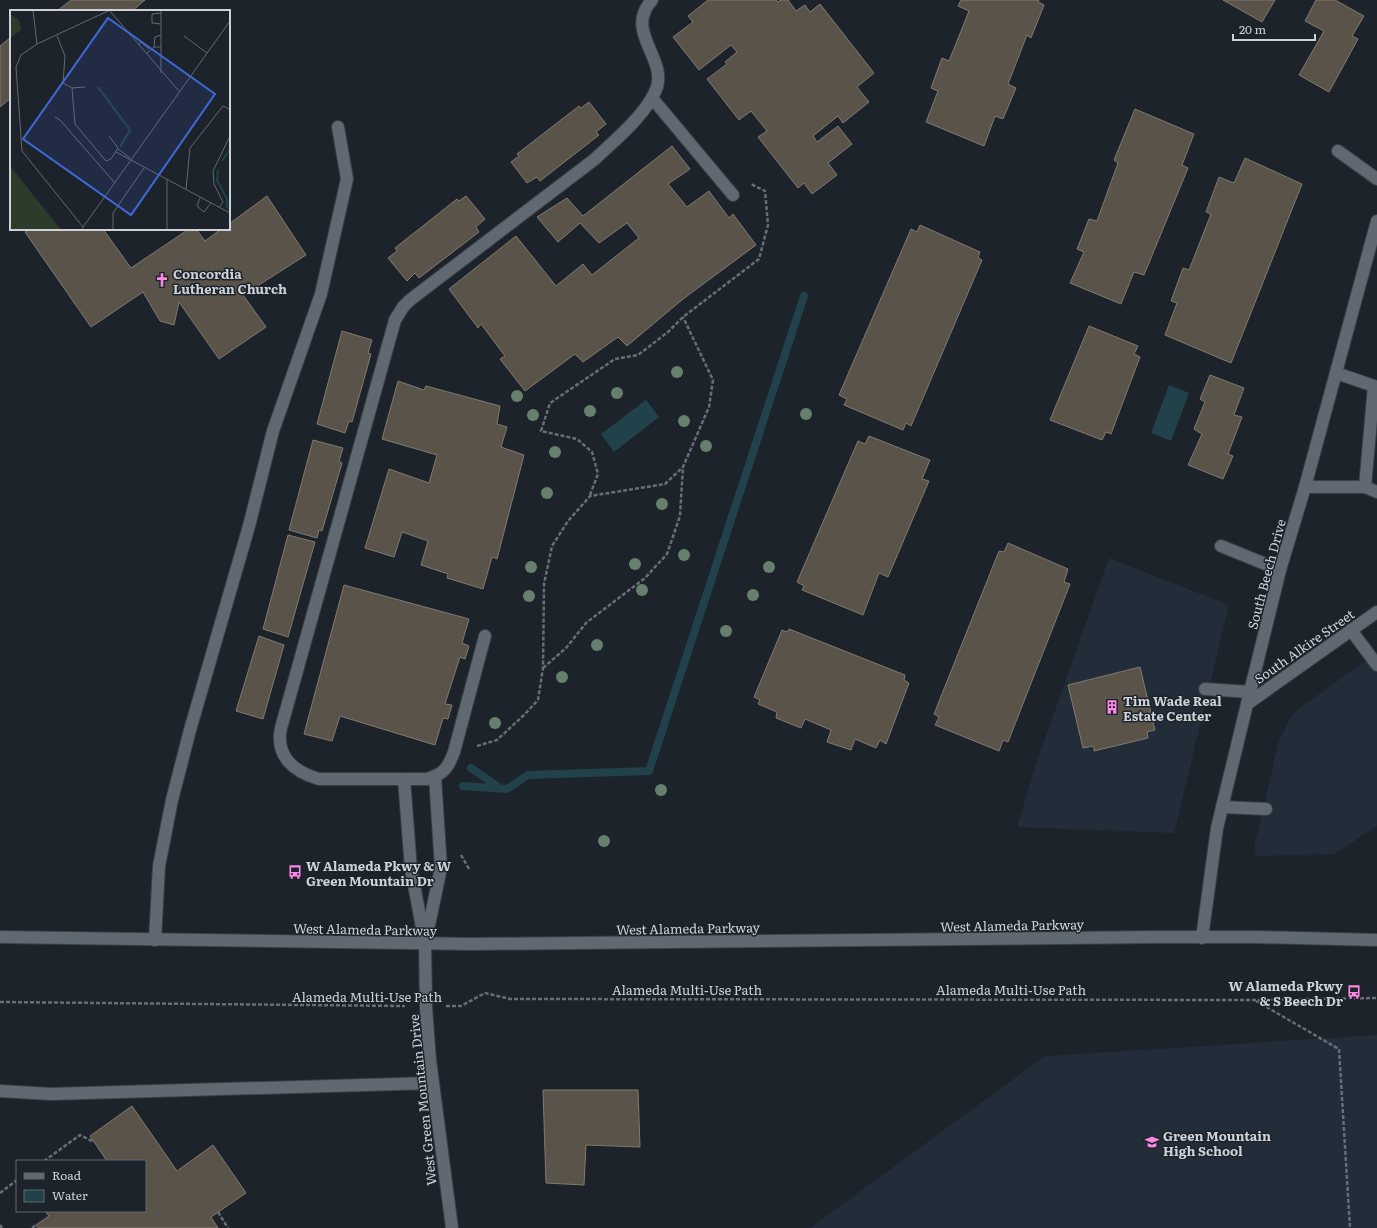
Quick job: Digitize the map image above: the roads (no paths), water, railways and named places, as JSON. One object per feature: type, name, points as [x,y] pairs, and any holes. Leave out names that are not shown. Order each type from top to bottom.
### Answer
[{"type":"main road","points":[[485,636],[454,752],[450,763],[443,772],[435,777],[427,779],[319,779],[309,777],[295,768],[282,752],[279,743],[280,728],[394,320],[402,307],[410,300],[595,159],[644,110],[652,98],[657,86],[658,76],[642,24],[642,17],[646,6],[652,0]]},
{"type":"main road","points":[[652,98],[733,194]]},
{"type":"main road","points":[[154,940],[159,866],[172,800],[190,730],[249,526],[273,431],[321,294],[347,179],[338,127]]},
{"type":"main road","points":[[1338,152],[1377,179]]},
{"type":"main road","name":"South Beech Drive","points":[[1202,938],[1217,828],[1248,698],[1280,570],[1305,487],[1377,221]]},
{"type":"main road","points":[[1336,373],[1374,386],[1365,486]]},
{"type":"main road","points":[[1305,487],[1365,486],[1377,492]]},
{"type":"main road","points":[[1221,546],[1280,570]]},
{"type":"main road","name":"South Alkire Street","points":[[1248,698],[1377,612]]},
{"type":"main road","points":[[1352,630],[1377,665]]},
{"type":"main road","points":[[1205,689],[1248,698]]},
{"type":"main road","points":[[425,944],[441,868],[435,777]]},
{"type":"main road","points":[[404,779],[411,869],[425,944]]},
{"type":"main road","points":[[1222,808],[1266,809]]},
{"type":"main road","name":"West Alameda Parkway","points":[[0,937],[425,944],[1148,937],[1256,937],[1377,940]]},
{"type":"main road","name":"West Green Mountain Drive","points":[[425,944],[426,1006],[432,1083],[452,1228]]},
{"type":"main road","points":[[0,1091],[51,1094],[432,1083]]},
{"type":"water","points":[[1169,385],[1189,393],[1171,441],[1151,433]]},
{"type":"water","points":[[646,400],[659,417],[614,452],[601,434]]},
{"type":"waterway","points":[[463,786],[507,789],[528,775],[649,771],[804,296]]},
{"type":"waterway","points":[[471,768],[500,788]]},
{"type":"place","name":"Concordia Lutheran Church","points":[[162,280]]},
{"type":"place","name":"Tim Wade Real Estate Center","points":[[1112,707]]},
{"type":"place","name":"W Alameda Pkwy & W Green Mountain Dr","points":[[295,872]]},
{"type":"place","name":"W Alameda Pkwy & S Beech Dr","points":[[1354,992]]},
{"type":"place","name":"Green Mountain High School","points":[[1152,1142]]}]
